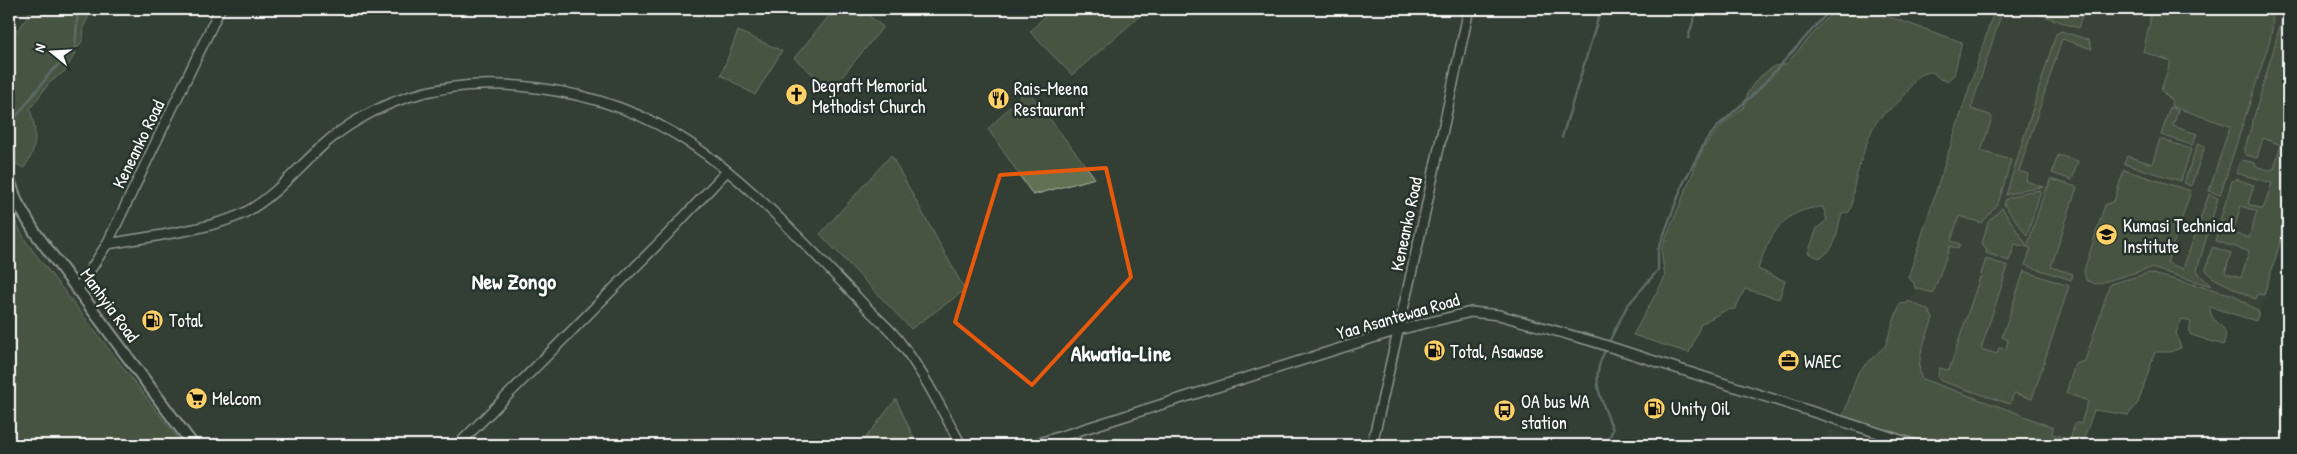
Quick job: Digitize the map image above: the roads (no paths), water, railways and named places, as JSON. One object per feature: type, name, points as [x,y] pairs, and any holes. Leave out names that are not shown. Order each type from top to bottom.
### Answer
[{"type":"main road","name":"Manhyia Road","points":[[9,180],[17,202],[34,231],[192,445]]},
{"type":"street","name":"Keneanko Road","points":[[78,289],[107,244],[220,9]]},
{"type":"street","name":"Keneanko Road","points":[[1372,445],[1469,9]]},
{"type":"street","points":[[107,244],[207,225],[244,212],[273,192],[324,144],[362,118],[408,97],[446,87],[476,83],[502,83],[551,90],[620,106],[653,120],[682,136],[727,171],[767,206],[898,340],[930,387],[961,445]]},
{"type":"street","points":[[458,445],[667,235],[727,171]]},
{"type":"street","name":"Yaa Asantewaa Road","points":[[1033,445],[1398,330],[1471,312],[1499,315],[1595,342],[1916,445]]},
{"type":"waterway","points":[[9,126],[51,72],[75,49],[78,9]]},
{"type":"waterway","points":[[1562,137],[1601,9]]},
{"type":"waterway","points":[[1688,38],[1697,9]]},
{"type":"waterway","points":[[1608,344],[1627,306],[1658,270],[1658,250],[1683,184],[1705,142],[1719,125],[1756,92],[1831,9]]},
{"type":"waterway","points":[[1605,445],[1613,430],[1601,400],[1597,381],[1601,360],[1606,349]]},
{"type":"place","name":"Degraft Memorial Methodist Church","points":[[796,95]]},
{"type":"place","name":"Rais-Meena Restaurant","points":[[998,98]]},
{"type":"place","name":"Kumasi Technical Institute","points":[[2107,235]]},
{"type":"place","name":"Total","points":[[153,320]]},
{"type":"place","name":"Total, Asawase","points":[[1434,351]]},
{"type":"place","name":"WAEC","points":[[1788,361]]},
{"type":"place","name":"Melcom","points":[[196,398]]},
{"type":"place","name":"Unity Oil","points":[[1655,408]]},
{"type":"place","name":"OA bus WA station","points":[[1505,411]]},
{"type":"district","name":"New Zongo","points":[[514,281]]},
{"type":"district","name":"Akwatia-Line","points":[[1121,353]]}]
